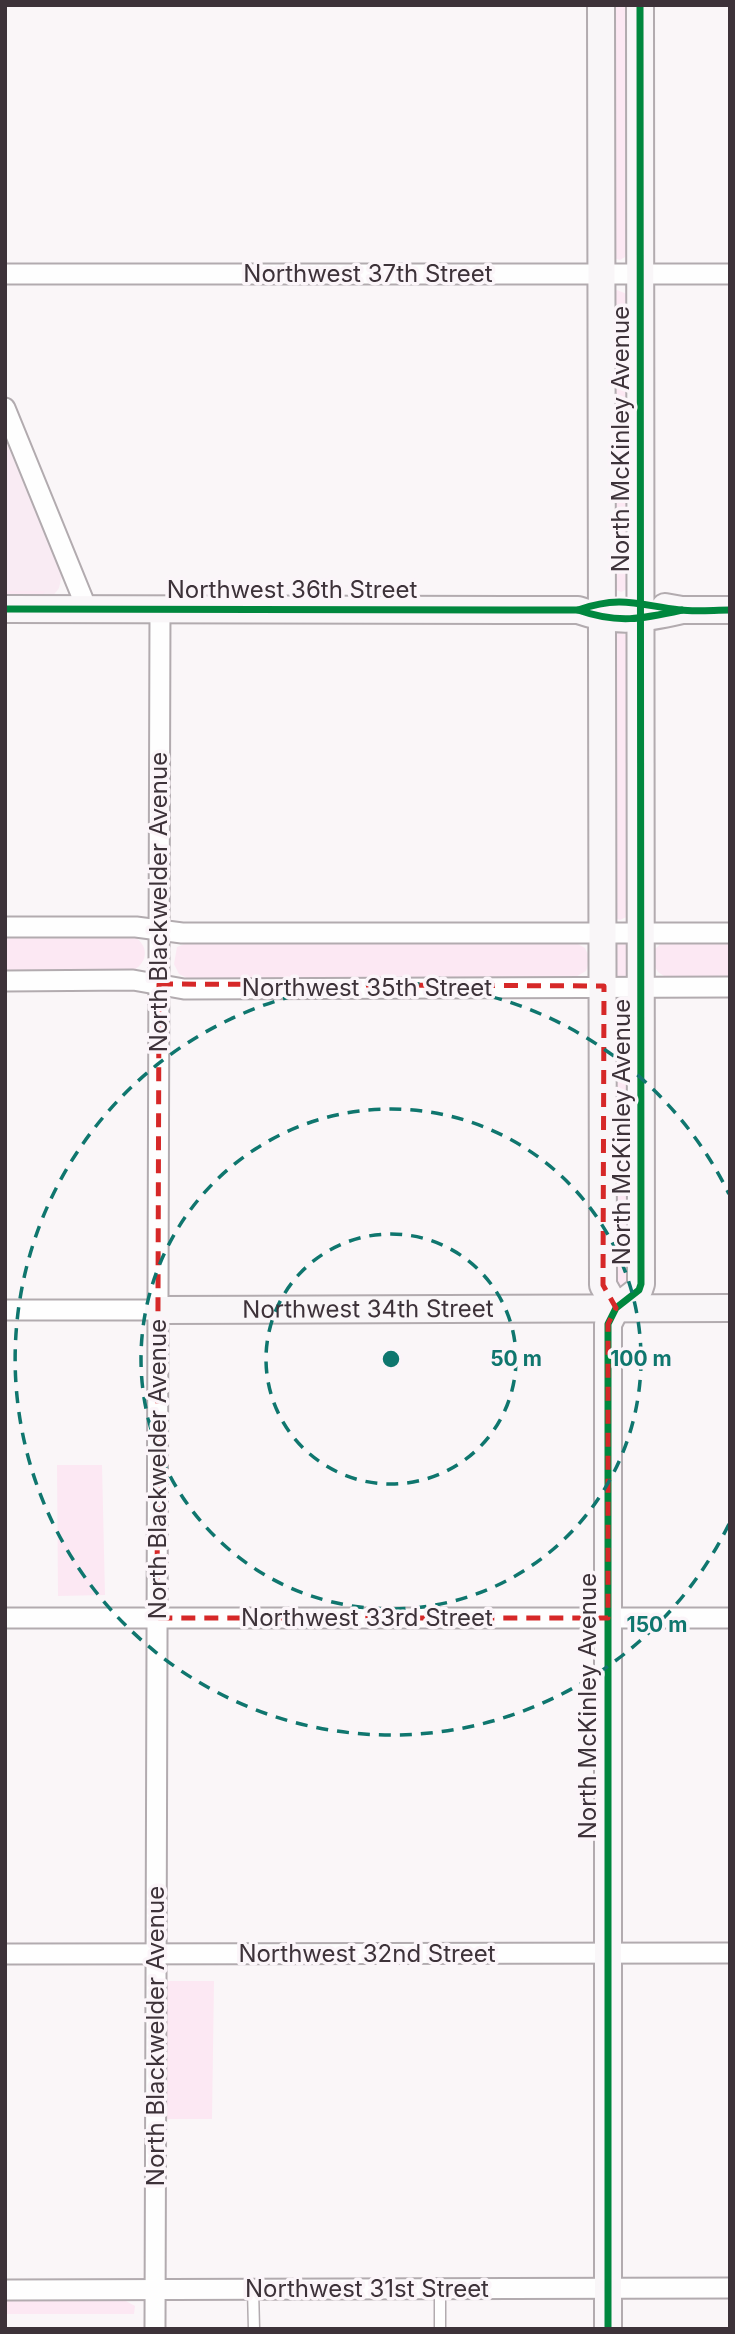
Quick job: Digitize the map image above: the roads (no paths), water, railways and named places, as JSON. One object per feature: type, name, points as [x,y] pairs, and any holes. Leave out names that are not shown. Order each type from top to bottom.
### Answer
[{"type":"street","name":"North McKinley Avenue","points":[[601,5],[602,273],[594,610],[604,986],[603,1285],[616,1308]]},
{"type":"street","name":"North McKinley Avenue","points":[[608,2329],[608,1324],[616,1308],[639,1290],[641,1284],[639,5]]},
{"type":"street","name":"Northwest 37th Street","points":[[5,274],[730,274]]},
{"type":"street","points":[[5,408],[87,609]]},
{"type":"street","name":"Northwest 36th Street","points":[[5,609],[730,610]]},
{"type":"street","name":"North Blackwelder Avenue","points":[[155,2329],[160,609]]},
{"type":"street","points":[[5,927],[136,927],[182,933],[730,933]]},
{"type":"street","name":"Northwest 35th Street","points":[[5,981],[133,980],[184,989],[730,987]]},
{"type":"street","name":"Northwest 34th Street","points":[[5,1310],[730,1308]]},
{"type":"street","name":"Northwest 33rd Street","points":[[5,1618],[730,1618]]},
{"type":"street","name":"Northwest 32nd Street","points":[[5,1954],[730,1953]]},
{"type":"street","name":"Northwest 31st Street","points":[[5,2290],[730,2288]]},
{"type":"lane","points":[[253,2289],[254,2329]]},
{"type":"lane","points":[[440,2289],[440,2329]]}]
